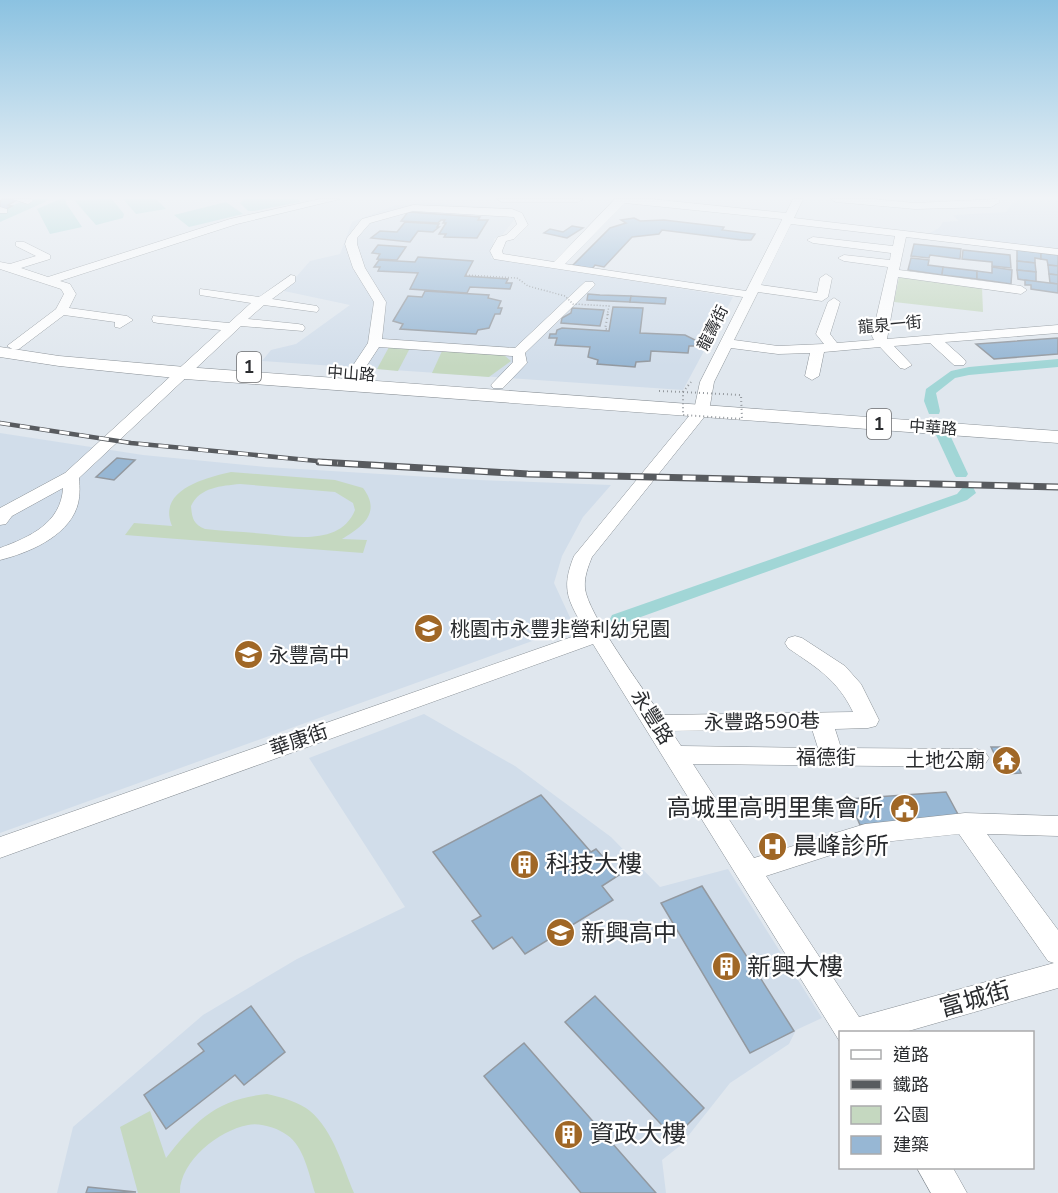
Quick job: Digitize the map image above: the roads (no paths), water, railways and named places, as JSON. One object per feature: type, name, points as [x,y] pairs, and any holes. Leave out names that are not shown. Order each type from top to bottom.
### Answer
[{"type":"main road","name":"中山路","points":[[5,347],[59,361],[189,368],[702,405]]},
{"type":"main road","name":"中山路","points":[[351,380],[498,385],[702,405]]},
{"type":"main road","name":"中華路","points":[[702,405],[1058,424]]},
{"type":"main road","name":"中華路","points":[[702,405],[1058,438]]},
{"type":"street","points":[[5,266],[46,257],[42,255]]},
{"type":"street","points":[[51,280],[130,255]]},
{"type":"street","points":[[351,380],[375,343],[380,302],[359,268],[355,255]]},
{"type":"street","points":[[497,255],[498,257],[535,264],[623,277],[828,299]]},
{"type":"street","points":[[555,267],[567,255]]},
{"type":"street","name":"龍壽街","points":[[702,405],[707,382],[770,255]]},
{"type":"street","points":[[896,255],[879,336],[905,365]]},
{"type":"street","points":[[844,258],[1022,290]]},
{"type":"street","points":[[526,273],[535,264]]},
{"type":"street","points":[[5,266],[66,286],[70,294],[61,311],[5,347]]},
{"type":"street","points":[[375,343],[518,352],[595,286],[623,277]]},
{"type":"street","points":[[826,278],[828,299],[823,334],[833,346]]},
{"type":"street","points":[[0,520],[6,512],[71,477],[235,324],[291,279]]},
{"type":"street","points":[[204,292],[313,309]]},
{"type":"street","points":[[61,311],[127,320],[120,324]]},
{"type":"street","points":[[158,319],[298,328]]},
{"type":"street","name":"龍泉一街","points":[[725,343],[778,350],[1058,329]]},
{"type":"street","points":[[932,338],[959,362]]},
{"type":"street","points":[[813,376],[818,348]]},
{"type":"street","points":[[498,385],[519,363],[521,358],[518,352]]},
{"type":"street","name":"永豐路","points":[[702,405],[647,478],[583,556],[575,574],[573,591],[598,635],[850,1031]]},
{"type":"street","points":[[0,554],[23,546],[46,532],[65,514],[70,500],[71,477]]},
{"type":"street","name":"華康街","points":[[0,848],[598,635]]},
{"type":"street","name":"永豐路590巷","points":[[656,723],[868,720],[853,689],[837,670],[795,643]]},
{"type":"street","points":[[821,721],[832,757]]},
{"type":"street","name":"福德街","points":[[676,755],[977,758]]},
{"type":"street","points":[[747,871],[866,834],[965,824],[1058,826]]},
{"type":"street","points":[[965,824],[1058,952]]},
{"type":"street","name":"富城街","points":[[861,1031],[1058,975]]},
{"type":"street","points":[[935,1169],[950,1193]]},
{"type":"waterway","points":[[934,411],[930,401],[930,392],[951,375],[969,371],[1058,363]]},
{"type":"waterway","points":[[943,435],[961,474]]},
{"type":"waterway","points":[[618,619],[962,497],[969,493],[968,490]]},
{"type":"railway","points":[[0,423],[131,443],[338,463]]},
{"type":"railway","points":[[319,462],[528,474],[1058,487]]},
{"type":"place","name":"桃園市永豐非營利幼兒園","points":[[429,629]]},
{"type":"place","name":"永豐高中","points":[[248,655]]},
{"type":"place","name":"土地公廟","points":[[1006,760]]},
{"type":"place","name":"高城里高明里集會所","points":[[904,808]]},
{"type":"place","name":"晨峰診所","points":[[772,846]]},
{"type":"place","name":"科技大樓","points":[[525,864]]},
{"type":"place","name":"新興高中","points":[[560,933]]},
{"type":"place","name":"新興大樓","points":[[726,967]]},
{"type":"place","name":"資政大樓","points":[[569,1134]]}]
